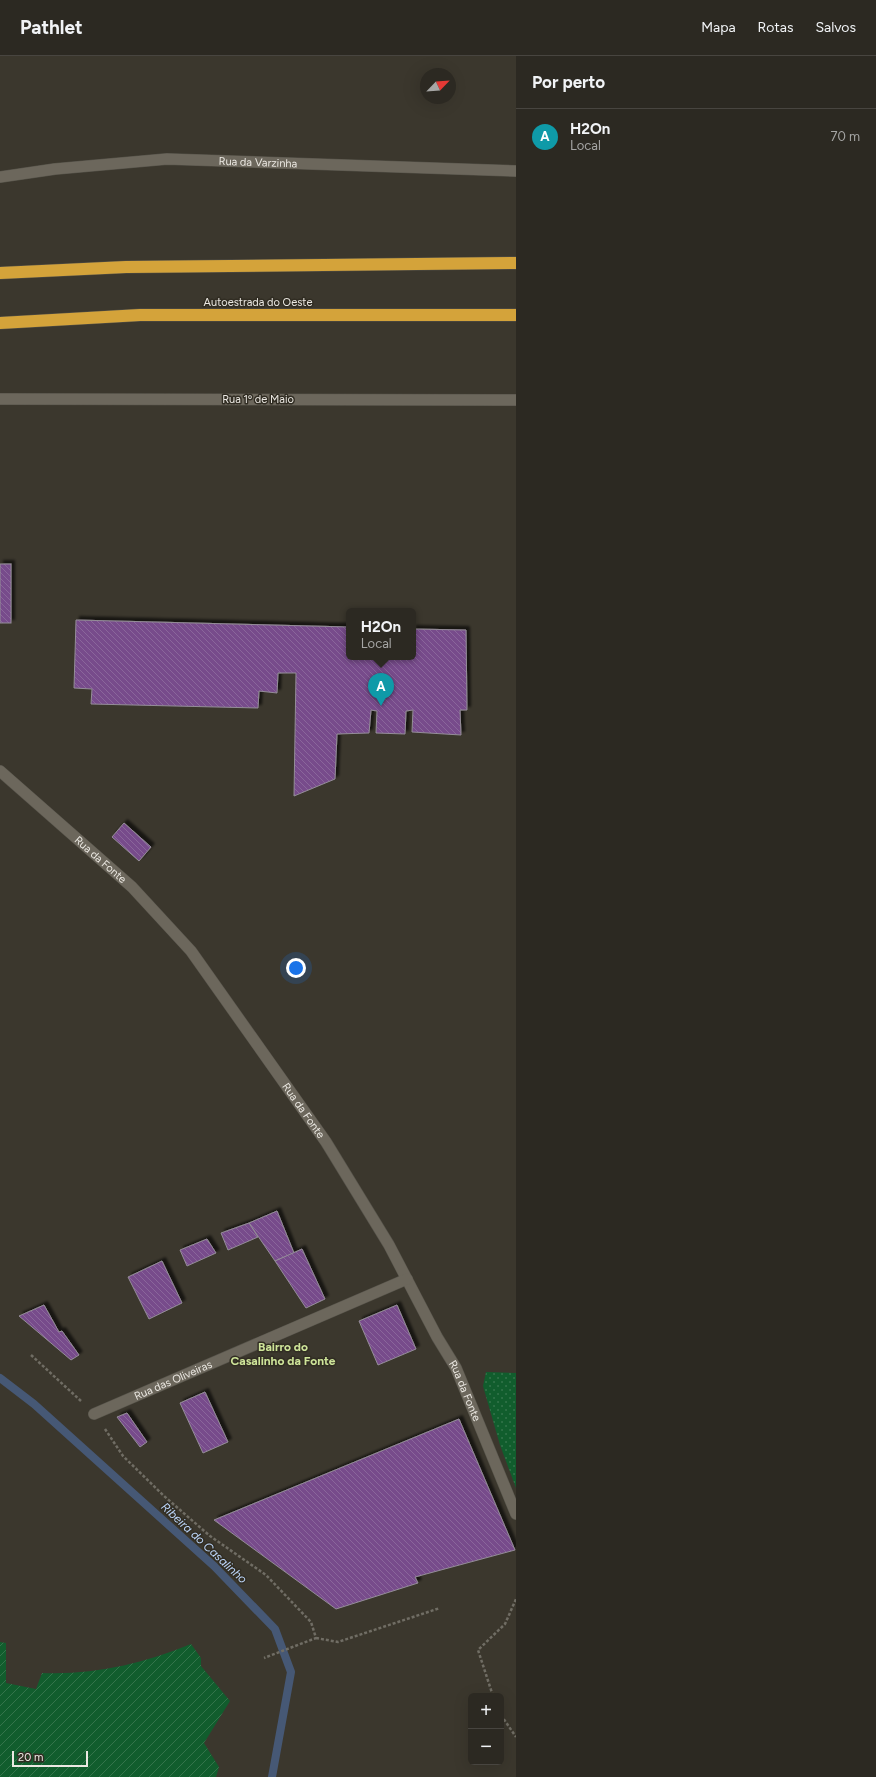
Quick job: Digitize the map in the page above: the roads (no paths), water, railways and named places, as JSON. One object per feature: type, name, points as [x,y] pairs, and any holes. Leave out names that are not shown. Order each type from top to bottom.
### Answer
[{"type":"highway","points":[[0,273],[126,267],[516,263]]},
{"type":"highway","name":"Autoestrada do Oeste","points":[[0,323],[140,315],[516,315]]},
{"type":"street","name":"Rua da Varzinha","points":[[0,177],[55,169],[167,159],[516,171]]},
{"type":"street","name":"Rua 1º de Maio","points":[[0,399],[516,400]]},
{"type":"street","name":"Rua da Fonte","points":[[0,771],[84,847],[132,887],[191,951],[326,1142],[389,1246],[437,1337],[456,1368],[516,1514]]},
{"type":"street","name":"Rua das Oliveiras","points":[[94,1414],[407,1279]]},
{"type":"waterway","name":"Ribeira do Casalinho","points":[[0,1378],[34,1404],[214,1566],[275,1629],[291,1672],[272,1777]]},
{"type":"place","name":"H2On","points":[[381,706]]},
{"type":"district","name":"Bairro do Casalinho da Fonte","points":[[283,1354]]}]
